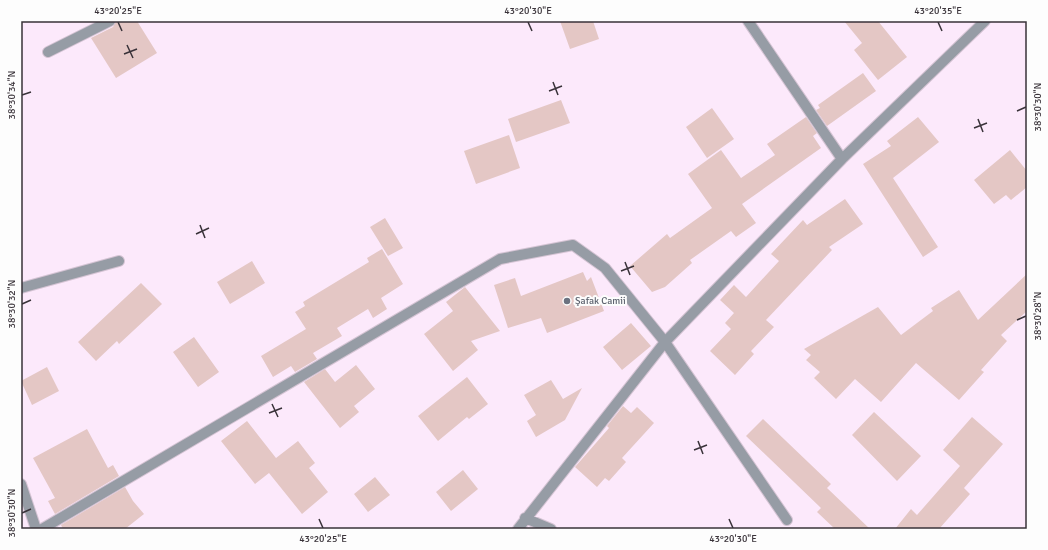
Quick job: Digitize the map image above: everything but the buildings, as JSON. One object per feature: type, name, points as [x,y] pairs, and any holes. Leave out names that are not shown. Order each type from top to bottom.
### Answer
[{"type":"street","points":[[48,52],[110,21]]},
{"type":"street","points":[[748,21],[842,159]]},
{"type":"street","points":[[518,529],[525,518],[665,342],[842,159],[985,21]]},
{"type":"street","points":[[42,529],[500,258],[573,245],[605,268],[665,342],[787,520]]},
{"type":"street","points":[[21,288],[119,261]]},
{"type":"street","points":[[21,484],[36,529]]},
{"type":"street","points":[[525,518],[551,529]]},
{"type":"place","name":"Şafak Camii","points":[[567,301]]}]
